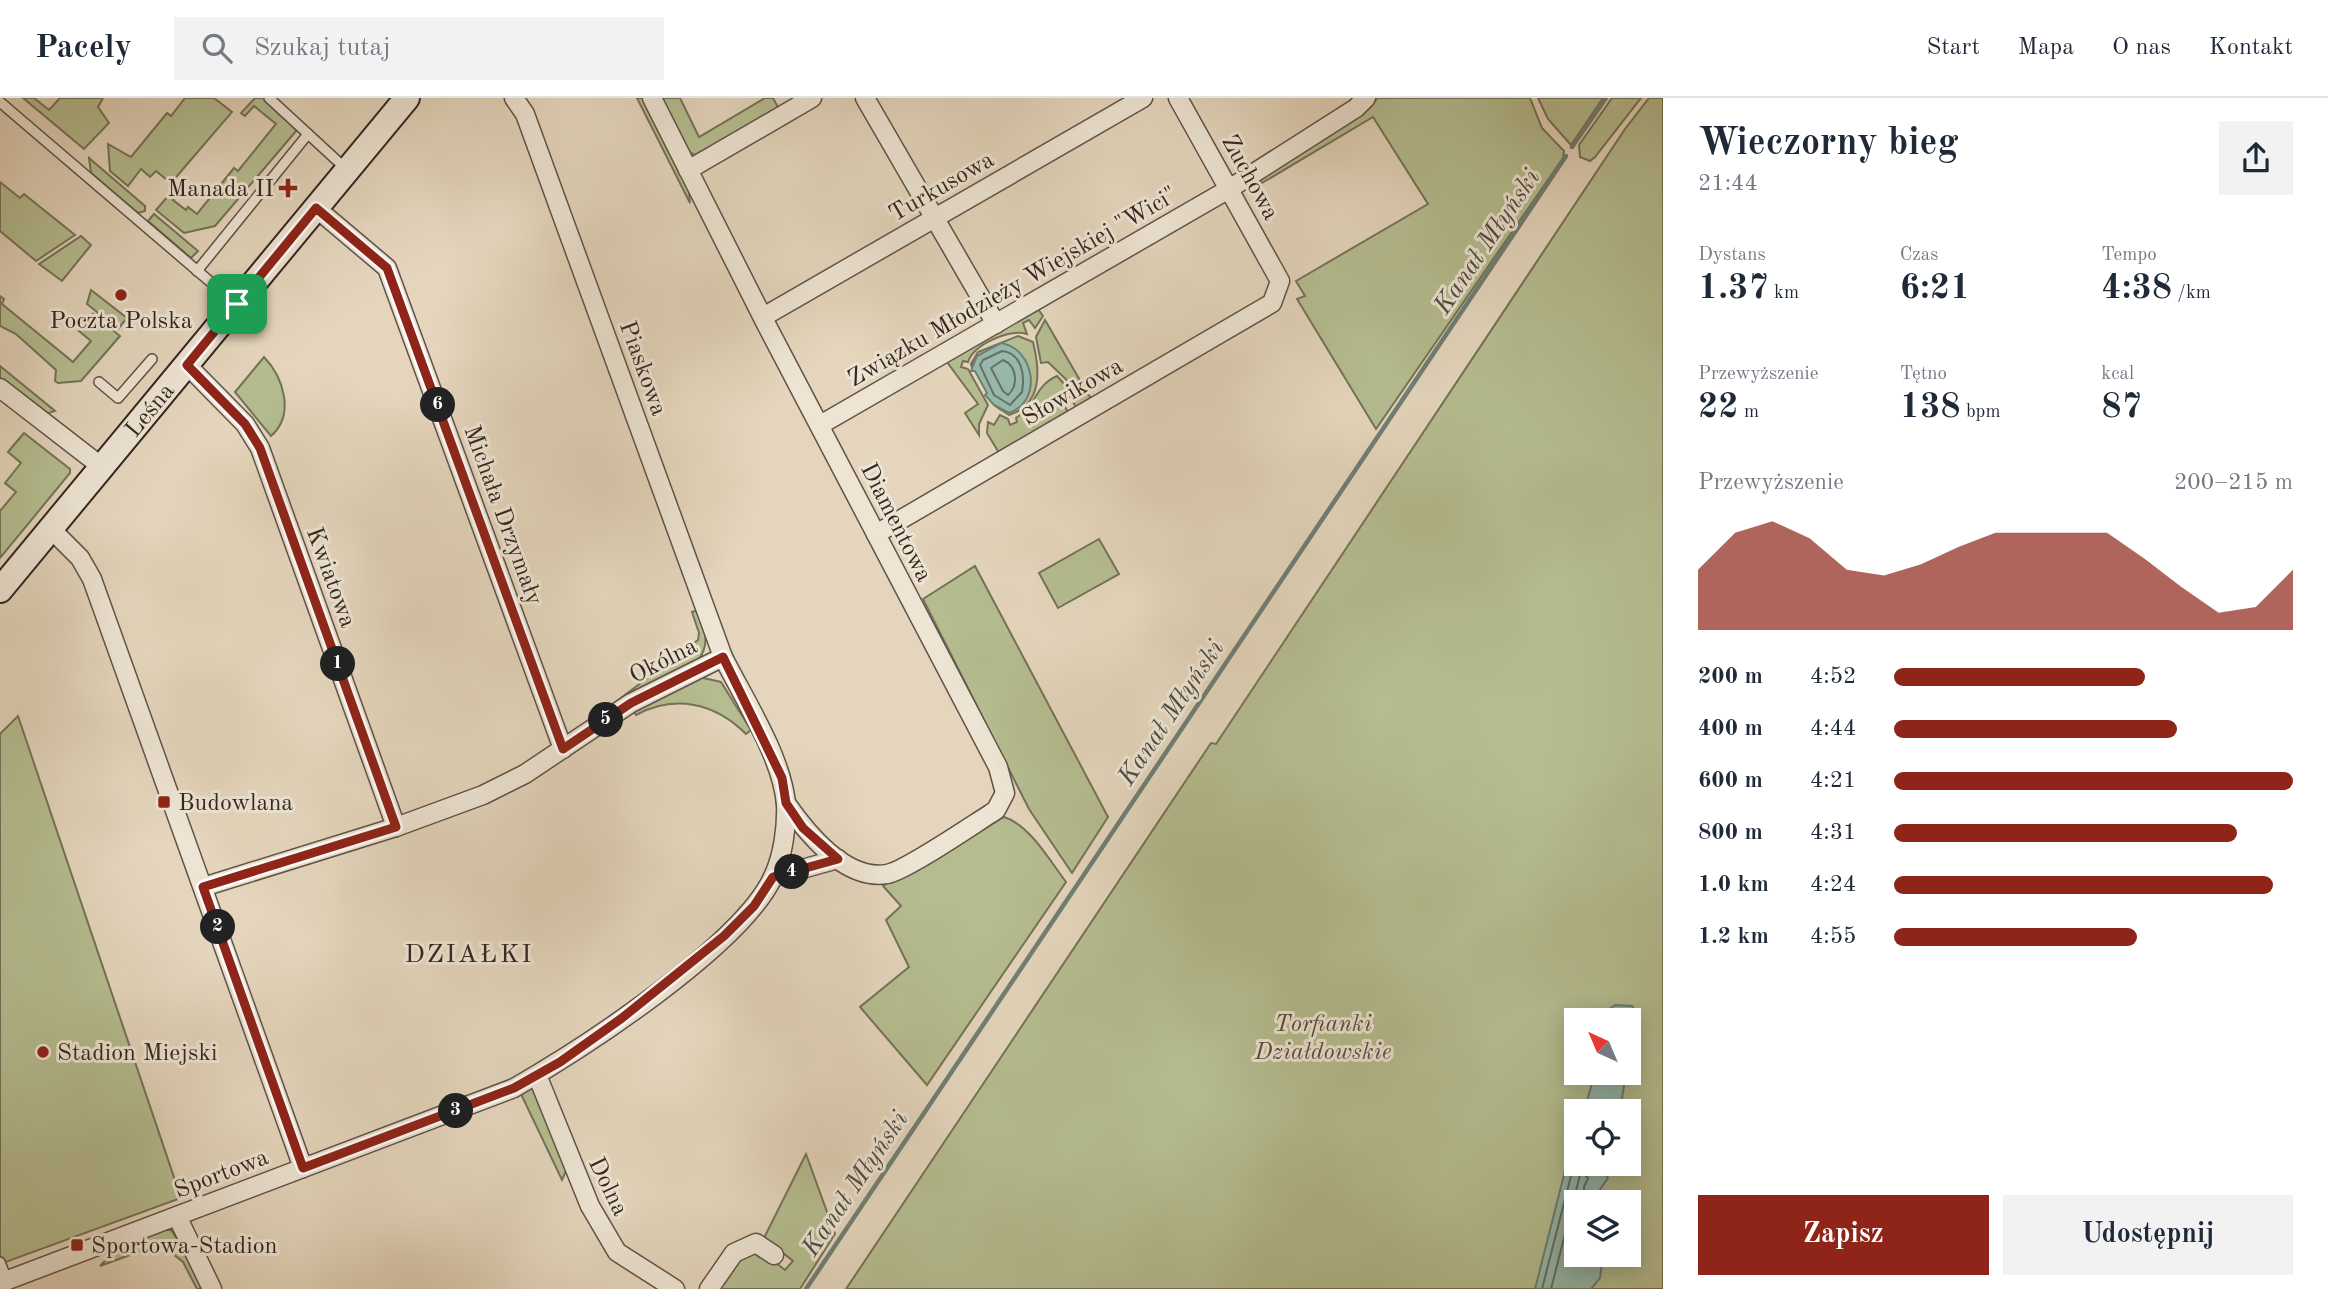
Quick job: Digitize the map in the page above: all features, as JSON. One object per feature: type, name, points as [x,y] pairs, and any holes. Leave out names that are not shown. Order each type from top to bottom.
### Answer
[{"type":"street","name":"Leśna","points":[[0,590],[407,98]]},
{"type":"street","name":"Piaskowa","points":[[514,98],[525,114],[723,657]]},
{"type":"street","name":"Diamentowa","points":[[652,98],[763,317],[998,766],[1005,793],[996,810],[891,873],[870,873],[838,859],[803,828],[786,803]]},
{"type":"street","points":[[688,170],[812,98]]},
{"type":"street","points":[[865,98],[996,324]]},
{"type":"street","name":"Turkusowa","points":[[763,317],[1143,98]]},
{"type":"street","name":"Zuchowa","points":[[1178,98],[1280,281]]},
{"type":"street","name":"Związku Młodzieży Wiejskiej \"Wici\"","points":[[820,425],[1229,189],[1356,108],[1366,98]]},
{"type":"street","name":"Michała Drzymały","points":[[316,208],[387,268],[563,749]]},
{"type":"street","name":"Słowikowa","points":[[876,534],[1272,303],[1280,281]]},
{"type":"street","name":"Kwiatowa","points":[[187,365],[245,424],[260,448],[396,827]]},
{"type":"street","points":[[0,388],[102,467]]},
{"type":"street","points":[[51,529],[80,558],[92,579],[303,1168]]},
{"type":"street","name":"Okólna","points":[[203,887],[396,827],[505,785],[631,703],[723,657],[782,778],[786,803],[782,843],[773,877],[743,918],[702,955],[594,1039],[537,1075]]},
{"type":"street","points":[[794,871],[782,843],[803,828]]},
{"type":"street","points":[[813,866],[819,843]]},
{"type":"street","points":[[773,877],[838,859]]},
{"type":"street","name":"Sportowa","points":[[4,1282],[514,1088],[537,1075]]},
{"type":"street","name":"Dolna","points":[[537,1075],[584,1194],[617,1252],[675,1289]]},
{"type":"street","points":[[177,1216],[212,1289]]},
{"type":"street","points":[[709,1289],[734,1253],[756,1243],[774,1255]]},
{"type":"lane","points":[[269,98],[348,170]]},
{"type":"lane","points":[[0,102],[237,304]]},
{"type":"lane","points":[[197,271],[308,134]]},
{"type":"lane","points":[[99,382],[118,398],[152,359]]},
{"type":"lane","points":[[0,1262],[4,1282]]},
{"type":"green space","points":[[23,98],[34,98],[49,110],[60,98],[103,98],[98,107],[109,123],[84,149]]},
{"type":"green space","points":[[185,98],[214,98],[232,112],[171,183],[156,171],[150,177],[141,169],[128,186],[110,171],[108,144],[131,157],[167,113],[171,116]]},
{"type":"green space","points":[[255,98],[264,98],[297,130],[215,226],[184,233],[156,210],[181,181],[185,185],[173,200],[197,214],[234,168],[238,171],[276,124],[254,106],[245,116],[241,113]]},
{"type":"green space","points":[[637,98],[644,98],[689,190],[690,203]]},
{"type":"green space","points":[[661,98],[680,98],[699,137],[765,98],[773,98],[779,109],[695,155],[685,149]]},
{"type":"green space","points":[[1378,98],[1530,98],[1542,128],[1564,151],[1563,158],[1376,429],[1297,299],[1305,296],[1296,281],[1428,204],[1373,117],[1262,183],[1258,177],[1356,118]]},
{"type":"green space","points":[[1538,98],[1603,98],[1571,145],[1548,119]]},
{"type":"green space","points":[[1612,98],[1641,98],[1595,157],[1590,161],[1580,157],[1579,145]]},
{"type":"green space","name":"Torfianki Działdowskie","points":[[1649,98],[1663,98],[1663,1289],[846,1289],[1211,743],[1216,744],[1625,129]]},
{"type":"green space","points":[[89,158],[145,206],[145,211],[138,213],[91,173]]},
{"type":"green space","points":[[0,182],[20,198],[24,194],[75,235],[36,261],[0,231]]},
{"type":"green space","points":[[154,214],[198,251],[191,258],[148,221]]},
{"type":"green space","points":[[81,236],[91,245],[62,281],[39,264]]},
{"type":"green space","points":[[91,290],[127,318],[118,329],[87,304]]},
{"type":"green space","points":[[0,296],[4,299],[2,304],[73,362],[91,341],[79,331],[93,314],[120,336],[81,381],[58,383],[55,381],[56,370],[16,334],[0,326]]},
{"type":"green space","points":[[1038,309],[1043,316],[1035,328],[1029,320],[1023,323],[1027,334],[1011,334],[993,339],[977,349],[968,362],[963,361],[961,367],[968,369],[988,405],[979,424],[979,435],[965,413],[978,404],[947,362]]},
{"type":"green space","points":[[1045,320],[1085,389],[1078,391],[1048,362],[1041,363],[1036,337]]},
{"type":"green space","points":[[1018,336],[1033,342],[1037,364],[1036,385],[1028,403],[1020,410],[1009,415],[1001,409],[973,362],[972,368],[971,364],[978,352]]},
{"type":"green space","points":[[264,357],[277,375],[285,407],[283,418],[271,436],[235,392]]},
{"type":"green space","points":[[0,366],[55,411],[46,414],[0,379]]},
{"type":"green space","points":[[1057,376],[1073,394],[1087,393],[1092,399],[1076,407],[1070,397],[1062,402],[1068,412],[999,453],[987,433],[988,422],[994,425],[1000,415],[1008,419],[1010,425],[1017,422],[1016,418],[1028,408],[1044,385]]},
{"type":"green space","points":[[24,433],[70,469],[70,473],[0,558],[0,511],[16,492],[5,483],[21,463],[8,452]]},
{"type":"green space","points":[[1099,539],[1119,574],[1058,608],[1039,573]]},
{"type":"green space","points":[[975,566],[1108,817],[1072,873],[1029,809],[923,599]]},
{"type":"green space","points":[[698,610],[705,643],[697,662],[612,709],[609,707],[698,640],[699,633],[692,612]]},
{"type":"green space","points":[[699,677],[721,682],[751,730],[746,734],[721,715],[694,705],[665,705],[636,715],[633,710]]},
{"type":"green space","points":[[18,716],[181,1198],[0,1264],[0,734]]},
{"type":"green space","points":[[1004,817],[1031,836],[1066,882],[927,1085],[860,1007],[909,967],[886,920],[901,906],[883,886]]},
{"type":"green space","points":[[533,1085],[567,1169],[562,1180],[520,1092]]},
{"type":"green space","points":[[806,1154],[835,1234],[800,1289],[717,1289],[730,1269],[751,1250],[759,1257],[762,1252],[785,1270],[793,1261],[764,1238]]},
{"type":"green space","points":[[162,1230],[171,1230],[185,1250],[203,1289],[197,1289],[183,1262],[160,1244],[100,1266],[116,1249]]},
{"type":"water","points":[[1001,343],[1012,347],[1021,355],[1030,376],[1027,398],[1020,407],[1009,413],[994,405],[985,395],[987,393],[975,371],[971,371],[977,356]]},
{"type":"water","points":[[1615,1005],[1633,1008],[1611,1008]]},
{"type":"water","points":[[1592,1085],[1624,1085],[1622,1099],[1587,1099]]},
{"type":"water","points":[[1564,1175],[1607,1176],[1600,1190],[1564,1190],[1564,1267],[1602,1267],[1600,1278],[1591,1289],[1535,1289]]},
{"type":"waterway","name":"Kanał Młyński","points":[[1572,147],[1606,98]]},
{"type":"waterway","name":"Kanał Młyński","points":[[806,1289],[1566,156]]},
{"type":"place","name":"Manada II","points":[[288,188]]},
{"type":"place","name":"Poczta Polska","points":[[121,295]]},
{"type":"place","name":"Budowlana","points":[[164,802]]},
{"type":"place","name":"Stadion Miejski","points":[[43,1052]]},
{"type":"place","name":"Sportowa-Stadion","points":[[77,1245]]},
{"type":"district","name":"DZIAŁKI","points":[[469,953]]},
{"type":"route","points":[[316,208],[379,259],[387,268],[563,749],[658,687],[723,657],[782,778],[786,803],[803,828],[838,859],[773,877],[754,906],[724,936],[682,972],[560,1062],[514,1088],[303,1168],[203,887],[396,827],[260,448],[254,436],[225,401],[187,365],[237,304],[316,208]]}]
